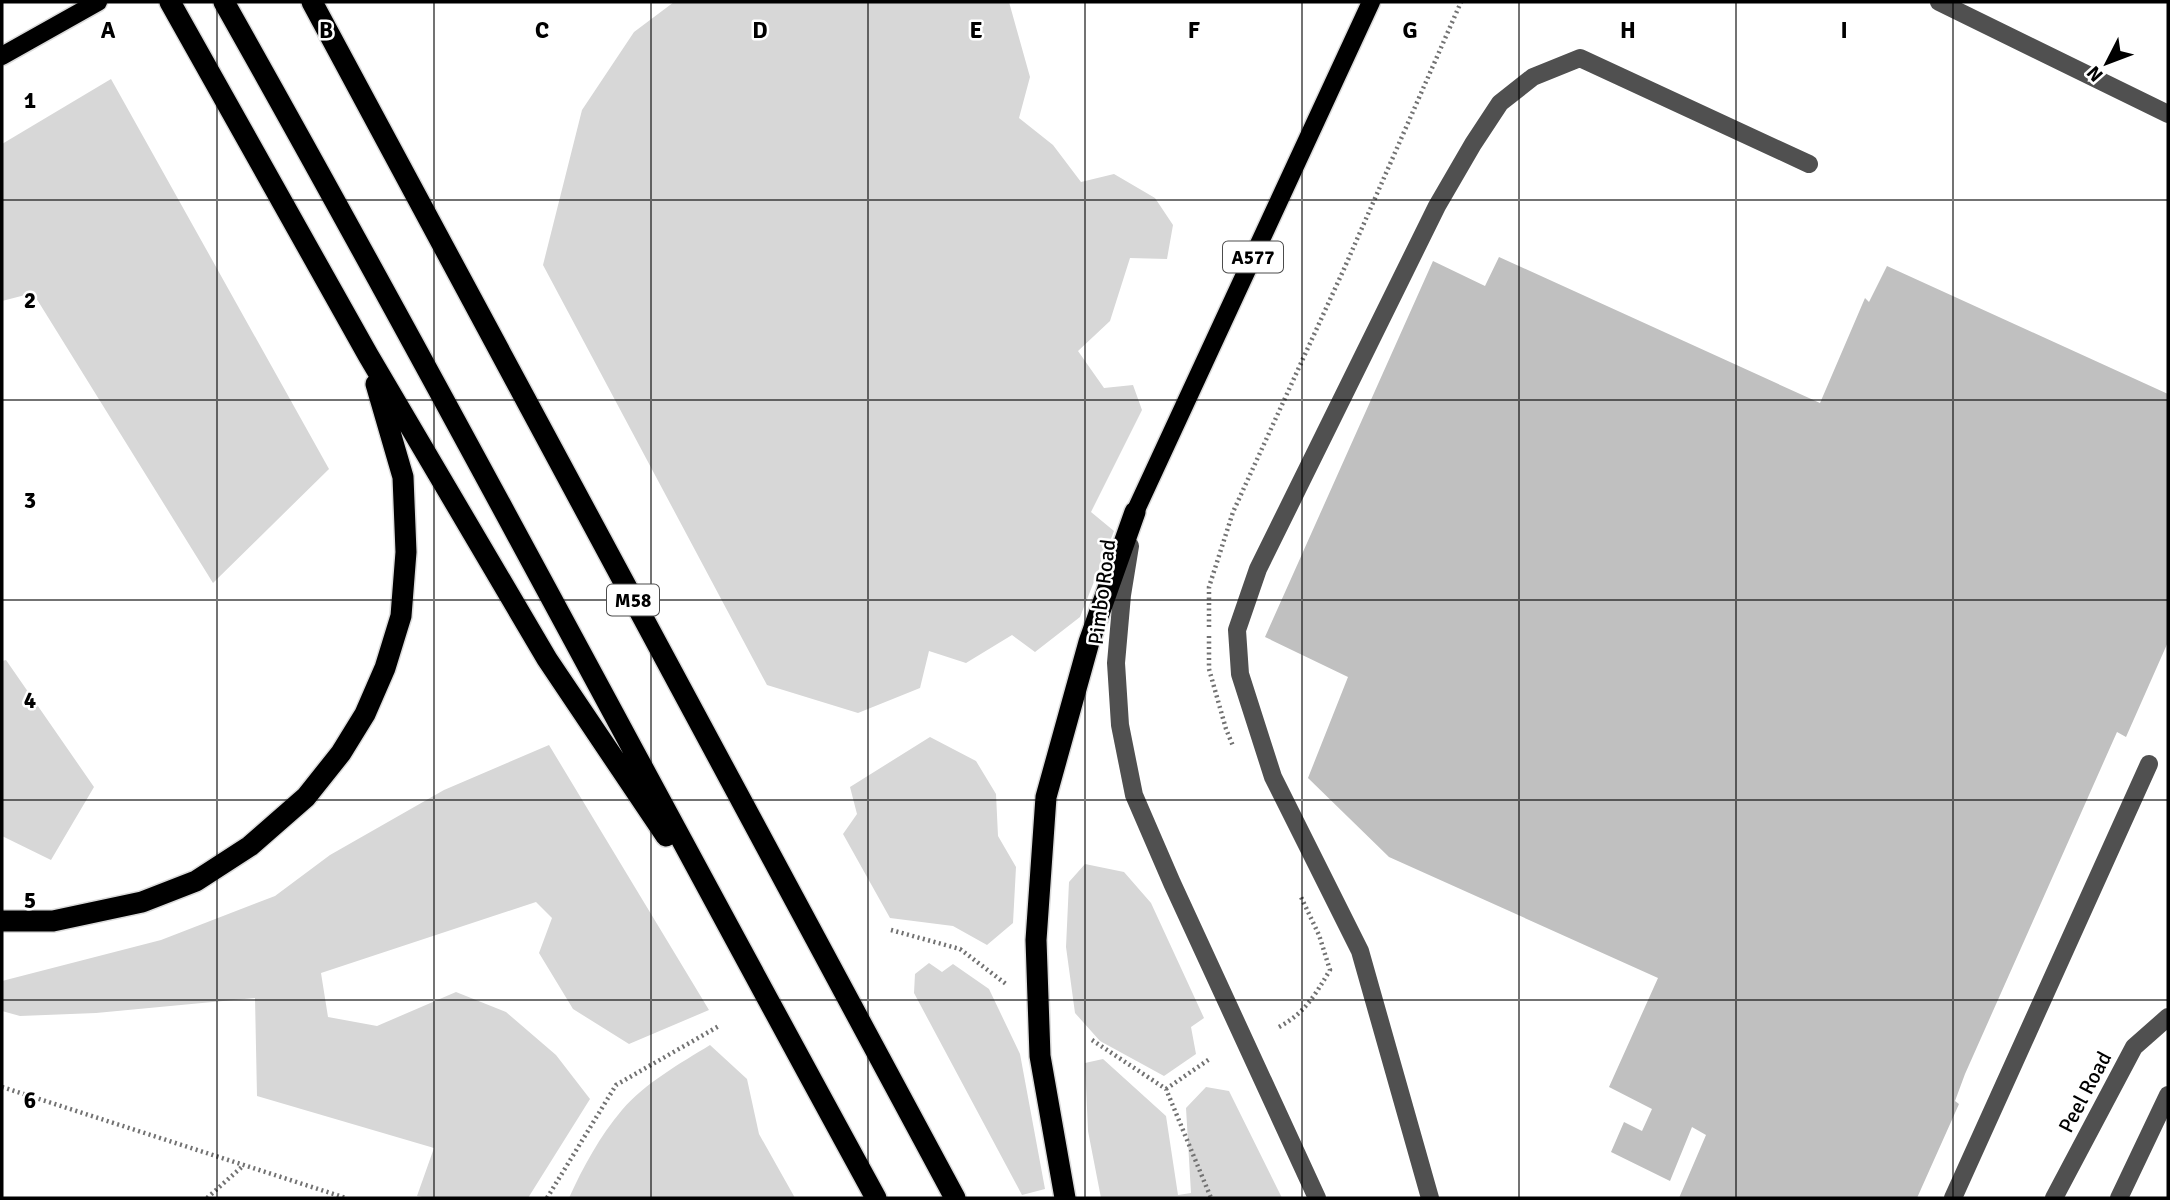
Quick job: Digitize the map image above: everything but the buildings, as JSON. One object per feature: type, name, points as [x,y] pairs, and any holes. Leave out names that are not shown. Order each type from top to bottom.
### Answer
[{"type":"highway","points":[[170,2],[368,355],[547,659],[735,940]]},
{"type":"highway","points":[[224,2],[444,398],[876,1198]]},
{"type":"highway","name":"M58","points":[[312,2],[955,1198]]},
{"type":"highway","points":[[2,921],[53,921],[142,902],[196,881],[250,846],[306,797],[341,753],[366,714],[385,668],[401,615],[406,552],[402,477],[368,355]]},
{"type":"highway","points":[[1065,1198],[1040,1056],[1036,940],[1046,797],[1089,642],[1136,512]]},
{"type":"main road","points":[[2,56],[98,2]]},
{"type":"main road","name":"Pimbo Road","points":[[1136,512],[1371,2]]},
{"type":"street","points":[[1950,4],[2168,114]]},
{"type":"street","points":[[1430,1198],[1360,951],[1273,777],[1240,674],[1237,630],[1258,569],[1437,206],[1500,103],[1533,77],[1580,58],[1809,164]]},
{"type":"street","name":"Pimbo Road","points":[[1136,512],[1122,595],[1116,663],[1120,725],[1134,795],[1317,1198]]},
{"type":"street","points":[[1953,1198],[2149,764]]},
{"type":"street","name":"Peel Road","points":[[2054,1198],[2134,1047],[2168,1017]]},
{"type":"street","points":[[2119,1198],[2168,1094]]},
{"type":"path","points":[[891,930],[960,949],[1006,984]]},
{"type":"path","points":[[547,1198],[616,1085],[719,1026]]},
{"type":"path","points":[[1092,1040],[1166,1089],[1211,1198]]},
{"type":"path","points":[[1166,1089],[1211,1058]]},
{"type":"path","points":[[2,1087],[346,1198]]},
{"type":"path","points":[[208,1198],[245,1164]]},
{"type":"shaded area","points":[[674,2],[1009,2],[1030,77],[1019,118],[1053,145],[1081,182],[1114,174],[1155,198],[1173,225],[1167,259],[1130,258],[1110,321],[1078,351],[1104,388],[1133,385],[1142,410],[1091,512],[1114,531],[1080,617],[1035,652],[1012,635],[966,663],[929,651],[920,688],[858,713],[767,685],[543,265],[582,110],[634,32]]},
{"type":"shaded area","points":[[111,79],[329,469],[213,583],[33,293],[2,301],[2,144]]},
{"type":"shaded area","points":[[6,660],[94,787],[51,860],[2,836],[2,661]]},
{"type":"shaded area","points":[[930,737],[976,761],[996,794],[998,836],[1016,867],[1013,923],[987,945],[953,926],[890,918],[843,834],[857,814],[850,787]]},
{"type":"shaded area","points":[[549,745],[709,1010],[629,1044],[573,1009],[539,953],[552,918],[536,902],[321,973],[328,1017],[377,1026],[456,992],[506,1012],[556,1055],[590,1099],[528,1198],[417,1196],[434,1148],[257,1096],[255,998],[96,1013],[20,1016],[2,1011],[2,981],[161,940],[275,896],[330,855],[444,790]]},
{"type":"shaded area","points":[[1085,864],[1124,872],[1151,903],[1204,1018],[1191,1027],[1196,1054],[1164,1076],[1100,1041],[1075,1013],[1066,947],[1069,882]]},
{"type":"shaded area","points":[[929,963],[942,972],[953,964],[989,989],[1020,1054],[1045,1189],[1022,1195],[914,993],[915,974]]},
{"type":"shaded area","points":[[710,1045],[747,1079],[759,1134],[795,1198],[569,1198],[592,1152],[631,1100],[652,1082]]},
{"type":"shaded area","points":[[1103,1059],[1166,1116],[1178,1195],[1191,1193],[1186,1108],[1206,1087],[1229,1091],[1282,1198],[1101,1198],[1088,1131],[1085,1063]]}]
